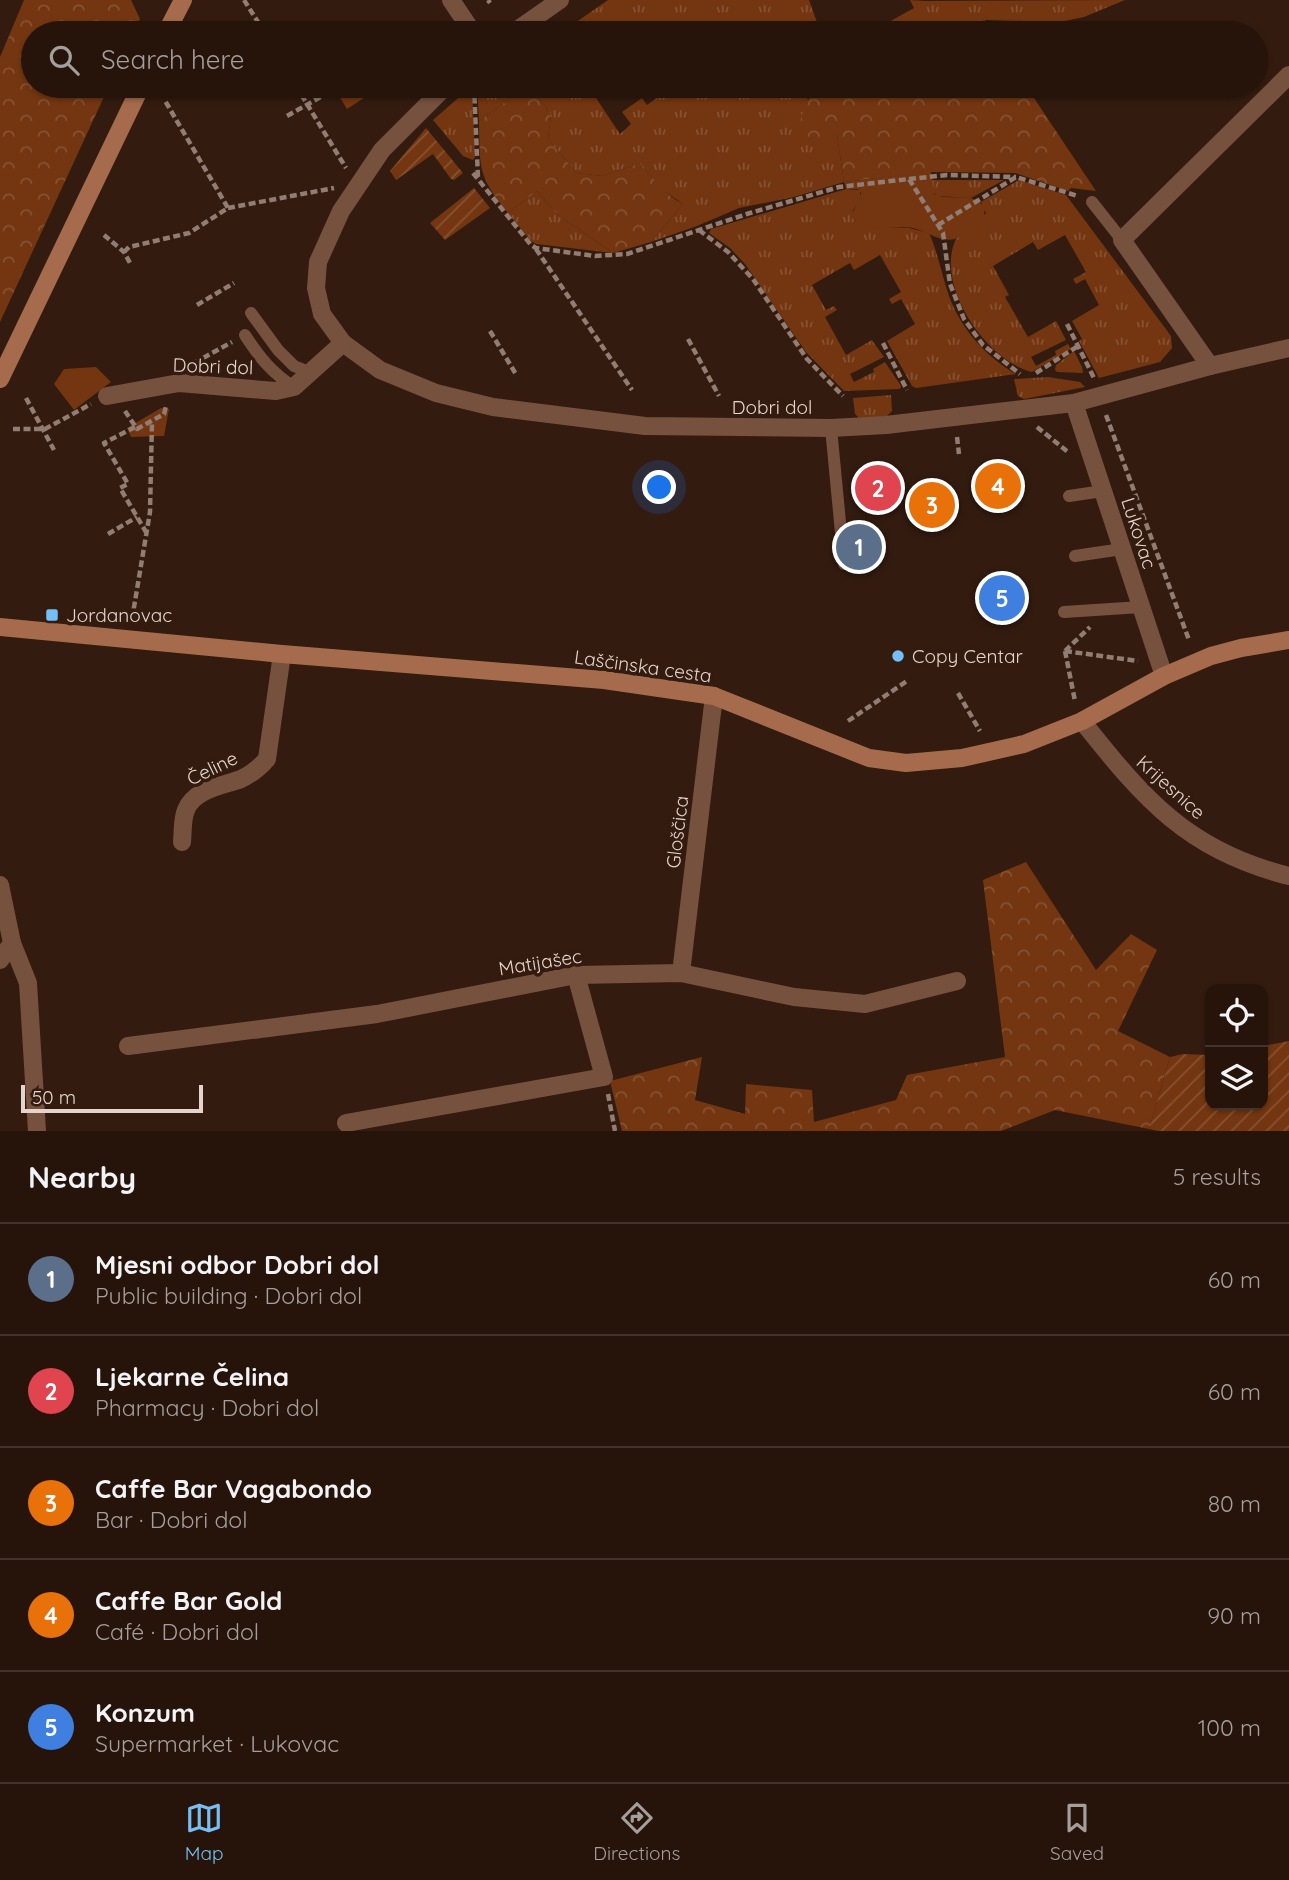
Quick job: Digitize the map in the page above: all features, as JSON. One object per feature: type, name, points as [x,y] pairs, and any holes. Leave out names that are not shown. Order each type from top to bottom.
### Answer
[{"type":"main road","points":[[172,21],[183,0]]},
{"type":"main road","points":[[1,376],[135,98]]},
{"type":"main road","name":"Laščinska cesta","points":[[0,627],[282,654],[604,680],[714,696],[869,758],[906,763],[962,758],[1011,748],[1082,721],[1164,676],[1211,656],[1289,640]]},
{"type":"street","points":[[452,0],[465,21]]},
{"type":"street","points":[[530,21],[560,0]]},
{"type":"street","points":[[1268,96],[1289,75]]},
{"type":"street","name":"Dobri dol","points":[[434,98],[382,150],[341,211],[318,262],[316,288],[322,314],[343,343],[380,370],[436,393],[493,407],[645,426],[831,428],[925,422],[1074,403],[1210,366],[1289,348]]},
{"type":"street","points":[[1210,366],[1122,240],[1266,98]]},
{"type":"street","points":[[294,387],[343,343]]},
{"type":"street","name":"Dobri dol","points":[[107,396],[179,383],[276,391],[294,387]]},
{"type":"street","name":"Lukovac","points":[[1074,403],[1164,676]]},
{"type":"street","name":"Čeline","points":[[182,842],[186,810],[192,799],[203,792],[244,778],[257,770],[267,759],[282,654]]},
{"type":"street","name":"Gloščica","points":[[681,973],[714,696]]},
{"type":"street","name":"Krijesnice","points":[[1082,721],[1127,779],[1174,822],[1210,847],[1254,867],[1289,876]]},
{"type":"street","points":[[0,885],[12,943],[28,983],[37,1131]]},
{"type":"street","points":[[0,960],[12,943]]},
{"type":"street","name":"Matijašec","points":[[128,1046],[377,1014],[576,975],[681,973],[794,997],[865,1004],[957,981]]},
{"type":"street","points":[[346,1123],[604,1077],[576,975]]},
{"type":"lane","points":[[1091,202],[1122,240]]},
{"type":"lane","points":[[251,313],[278,350],[294,366],[309,372]]},
{"type":"lane","points":[[245,335],[275,375],[294,387]]},
{"type":"lane","points":[[831,428],[844,564]]},
{"type":"lane","points":[[1069,496],[1103,491]]},
{"type":"lane","points":[[1075,556],[1122,549]]},
{"type":"lane","points":[[1064,612],[1141,607]]},
{"type":"path","points":[[244,0],[257,21]]},
{"type":"path","points":[[303,98],[348,171]]},
{"type":"path","points":[[287,116],[318,98]]},
{"type":"path","points":[[475,98],[478,179]]},
{"type":"path","points":[[164,99],[228,208]]},
{"type":"path","points":[[473,173],[507,218],[536,248],[632,390]]},
{"type":"path","points":[[536,248],[595,256],[626,254],[839,187],[947,175],[1016,177],[1091,202]]},
{"type":"path","points":[[937,225],[1016,177]]},
{"type":"path","points":[[909,179],[943,233],[950,284],[964,319],[984,345],[1020,374]]},
{"type":"path","points":[[124,252],[129,247],[202,228],[228,208],[338,187]]},
{"type":"path","points":[[699,230],[740,264],[807,359],[843,396]]},
{"type":"path","points":[[104,235],[124,252],[130,263]]},
{"type":"path","points":[[197,305],[234,283]]},
{"type":"path","points":[[1067,324],[1097,385]]},
{"type":"path","points":[[490,331],[517,376]]},
{"type":"path","points":[[185,368],[245,335]]},
{"type":"path","points":[[688,339],[719,396]]},
{"type":"path","points":[[883,343],[907,390]]},
{"type":"path","points":[[1036,373],[1078,346]]},
{"type":"path","points":[[13,429],[45,429],[107,396]]},
{"type":"path","points":[[26,398],[54,450]]},
{"type":"path","points":[[1105,411],[1189,640]]},
{"type":"path","points":[[131,619],[150,512],[152,421]]},
{"type":"path","points":[[1034,424],[1070,453]]},
{"type":"path","points":[[135,426],[104,443],[128,484],[120,488],[146,533]]},
{"type":"path","points":[[957,435],[959,454]]},
{"type":"path","points":[[108,534],[137,517]]},
{"type":"path","points":[[1076,703],[1065,651],[1143,662]]},
{"type":"path","points":[[848,721],[907,681]]},
{"type":"path","points":[[958,693],[980,731]]},
{"type":"path","points":[[604,1077],[615,1131]]},
{"type":"green space","points":[[24,0],[131,0],[140,19],[21,21],[21,98],[103,98],[0,322],[0,57]]},
{"type":"green space","points":[[608,0],[809,0],[817,21],[578,21]]},
{"type":"green space","points":[[910,0],[1125,0],[1084,17],[1065,21],[891,21],[914,8]]},
{"type":"green space","points":[[340,98],[364,98],[347,109]]},
{"type":"green space","points":[[458,98],[473,98],[473,160],[463,156],[433,120]]},
{"type":"green space","points":[[478,98],[511,98],[479,121]]},
{"type":"green space","points":[[511,98],[540,98],[551,115],[548,139],[577,173],[602,176],[641,163],[665,191],[683,204],[651,242],[613,253],[558,215],[537,191],[508,213],[485,180],[480,161],[479,121]]},
{"type":"green space","points":[[540,98],[596,98],[620,134],[631,124],[622,112],[642,98],[647,105],[657,98],[807,98],[830,136],[837,135],[844,182],[794,197],[739,208],[651,242],[683,204],[660,188],[641,163],[602,176],[577,173],[548,139],[551,115]]},
{"type":"green space","points":[[1034,98],[1096,191],[1071,188],[1068,191],[1015,173],[930,172],[844,182],[837,135],[803,146],[800,122],[809,99]]},
{"type":"green space","points":[[426,128],[463,173],[454,180],[451,179],[433,154],[396,180],[390,171]]},
{"type":"green space","points":[[931,171],[934,194],[975,199],[985,208],[983,222],[949,240],[913,228],[875,228],[854,221],[852,215],[861,193],[858,189],[846,189],[844,182]]},
{"type":"green space","points":[[931,180],[1004,180],[971,198],[937,196],[932,191]]},
{"type":"green space","points":[[1019,180],[1066,195],[1171,336],[1172,348],[1160,362],[1099,378],[1079,341],[1082,339],[1072,321],[1099,305],[1085,279],[1076,284],[1073,279],[1086,272],[1065,235],[1038,250],[1033,242],[993,266],[1009,295],[1005,297],[1028,337],[1056,321],[1066,340],[1031,357],[1036,366],[1056,355],[1055,351],[1068,344],[1071,349],[1032,372],[1015,365],[982,337],[958,298],[952,277],[951,257],[956,239],[986,213],[981,202]]},
{"type":"green space","points":[[474,188],[490,208],[445,240],[430,223]]},
{"type":"green space","points":[[846,189],[860,190],[860,198],[853,211],[867,227],[909,228],[929,233],[949,296],[960,320],[985,351],[1016,374],[916,388],[912,386],[887,341],[915,324],[901,299],[892,304],[889,299],[901,292],[880,255],[854,270],[850,263],[812,285],[826,310],[834,306],[837,310],[825,317],[846,355],[872,340],[884,357],[850,374],[854,382],[874,372],[873,369],[885,362],[901,386],[900,389],[844,391],[806,352],[745,264],[730,248],[709,233],[711,229]]},
{"type":"green space","points":[[537,191],[558,215],[613,253],[536,244],[531,241],[508,213]]},
{"type":"green space","points":[[1074,351],[1083,373],[1057,372],[1056,365]]},
{"type":"green space","points":[[96,367],[111,382],[74,410],[54,384],[64,369]]},
{"type":"green space","points":[[1048,377],[1080,382],[1085,387],[1024,399],[1018,396],[1014,379]]},
{"type":"green space","points":[[891,395],[892,411],[886,417],[859,418],[855,414],[853,398]]},
{"type":"green space","points":[[161,408],[169,409],[164,436],[131,437],[127,428]]},
{"type":"green space","points":[[1026,862],[1096,970],[1131,934],[1157,950],[1118,1031],[1170,1057],[1149,1129],[1055,1110],[1001,1131],[622,1131],[610,1081],[702,1057],[695,1100],[745,1114],[746,1084],[812,1090],[814,1122],[896,1100],[907,1075],[1005,1057],[983,880]]},
{"type":"green space","points":[[1289,1041],[1289,1131],[1149,1129],[1170,1057],[1183,1054],[1205,1055],[1205,1110],[1268,1110],[1268,1045]]},
{"type":"place","name":"Caffe Bar Gold","points":[[998,486]]},
{"type":"place","name":"Ljekarne Čelina","points":[[878,488]]},
{"type":"place","name":"Caffe Bar Vagabondo","points":[[932,505]]},
{"type":"place","name":"Mjesni odbor Dobri dol","points":[[859,547]]},
{"type":"place","name":"Konzum","points":[[1002,598]]},
{"type":"place","name":"Jordanovac","points":[[52,615]]},
{"type":"place","name":"Copy Centar","points":[[898,656]]}]
